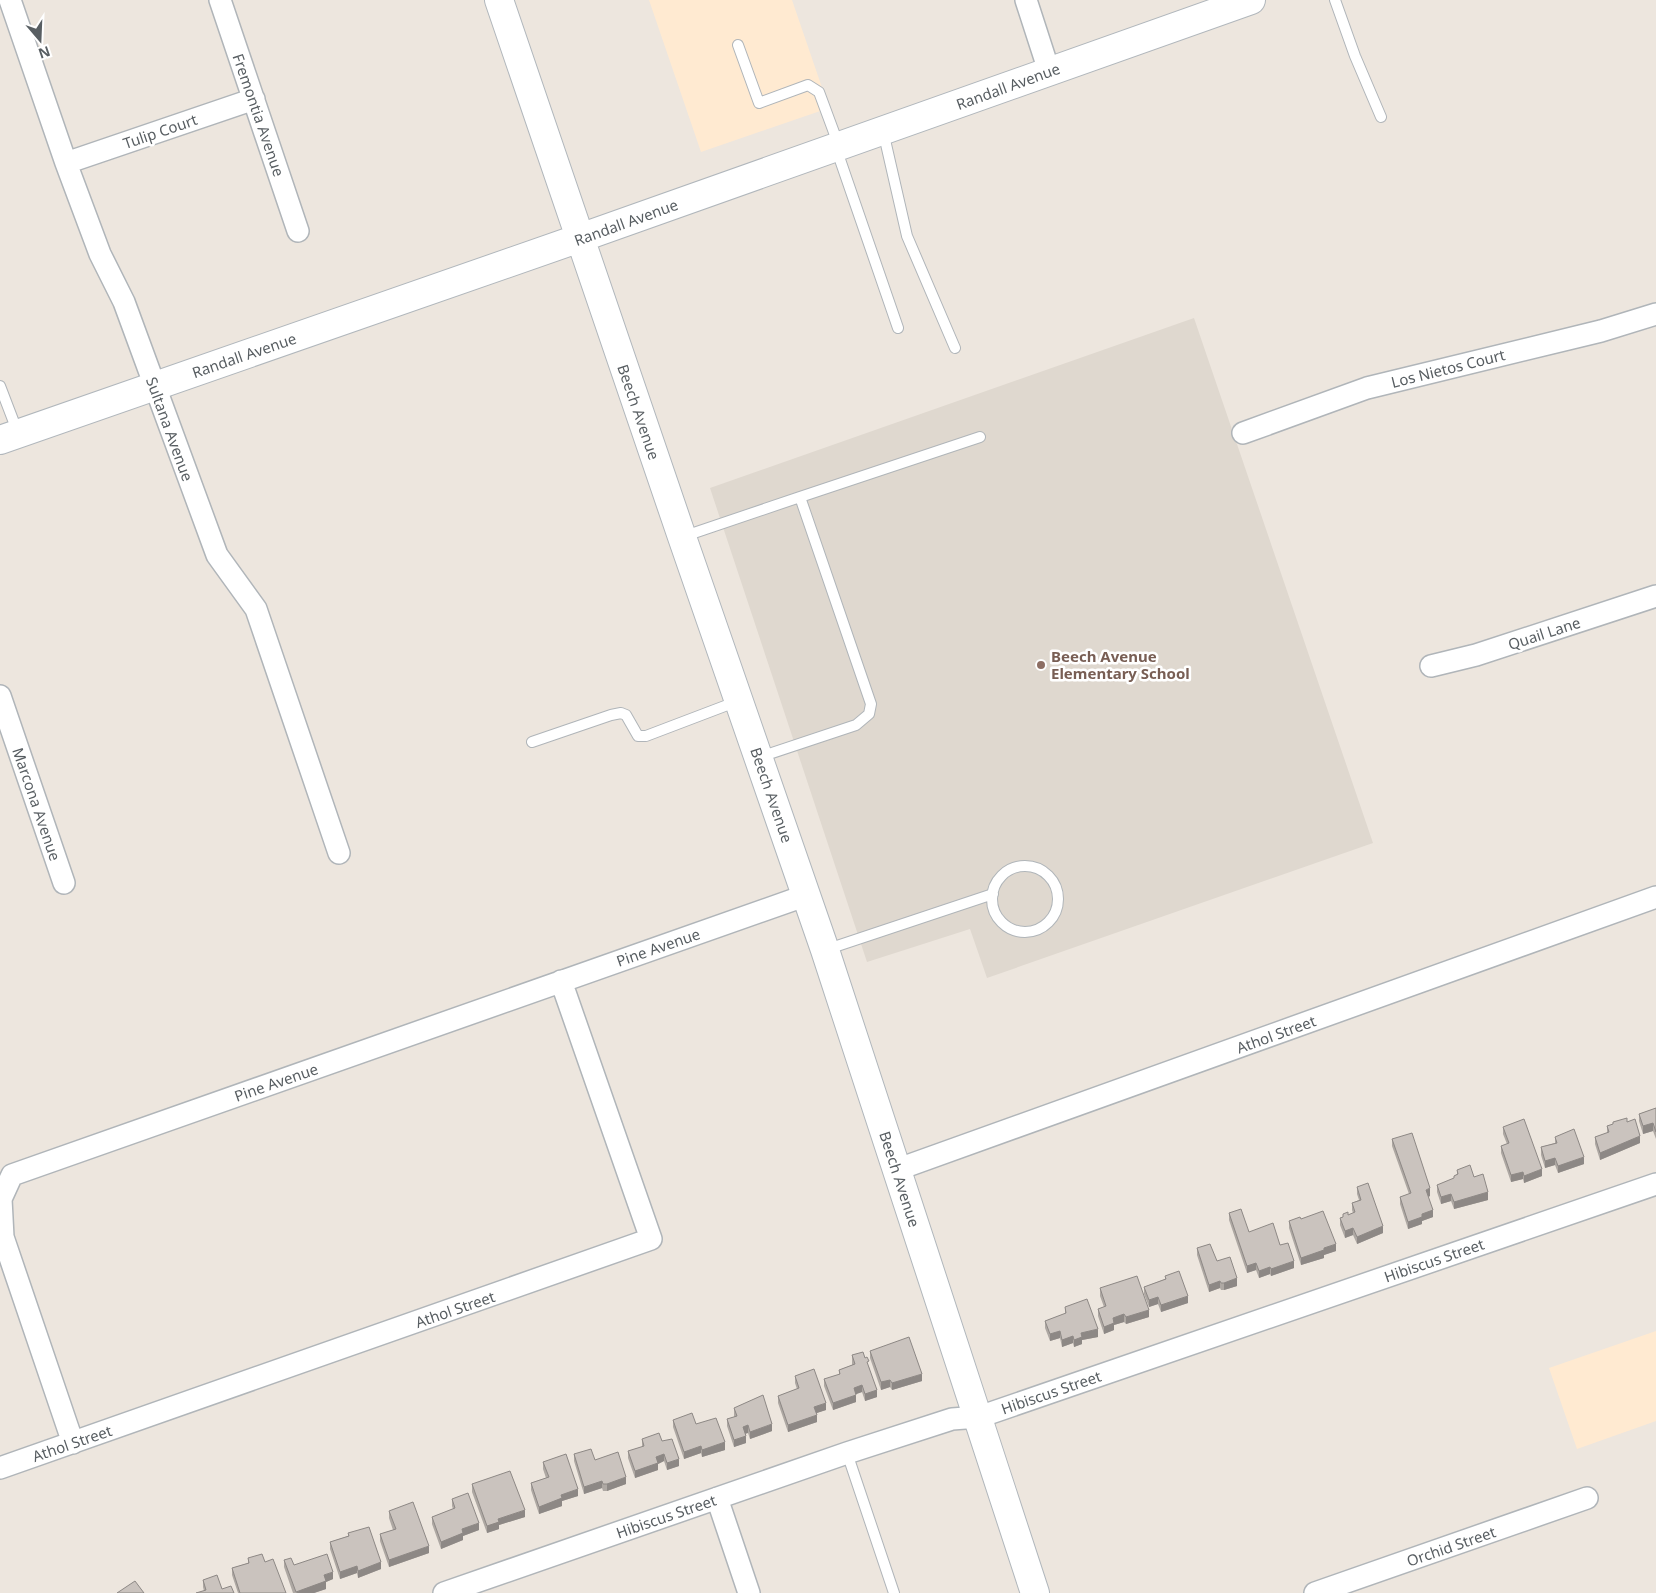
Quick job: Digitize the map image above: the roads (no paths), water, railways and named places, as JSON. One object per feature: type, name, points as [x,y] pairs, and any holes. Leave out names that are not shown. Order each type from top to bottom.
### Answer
[{"type":"main road","name":"Beech Avenue","points":[[499,0],[682,537],[826,950],[1035,1593]]},
{"type":"main road","name":"Randall Avenue","points":[[9,437],[883,130],[1049,70],[1213,6],[1251,0]]},
{"type":"street","name":"Sultana Avenue","points":[[10,0],[66,163],[100,254],[124,302],[217,555],[256,609],[339,853]]},
{"type":"street","name":"Fremontia Avenue","points":[[220,0],[298,230]]},
{"type":"street","points":[[1026,0],[1049,70]]},
{"type":"street","name":"Tulip Court","points":[[66,163],[254,98]]},
{"type":"street","name":"Los Nietos Court","points":[[1243,433],[1367,388],[1601,331],[1656,314]]},
{"type":"street","name":"Quail Lane","points":[[1431,666],[1476,656],[1656,596]]},
{"type":"street","name":"Marcona Avenue","points":[[0,696],[64,883]]},
{"type":"street","name":"Pine Avenue","points":[[73,1443],[3,1237],[1,1199],[12,1175],[806,895]]},
{"type":"street","name":"Athol Street","points":[[896,1170],[1656,897]]},
{"type":"street","name":"Athol Street","points":[[0,1468],[651,1239],[561,981]]},
{"type":"street","name":"Hibiscus Street","points":[[444,1593],[847,1453],[952,1419],[979,1417],[1656,1184]]},
{"type":"street","points":[[717,1498],[749,1593]]},
{"type":"street","name":"Orchid Street","points":[[1315,1593],[1587,1498]]},
{"type":"lane","points":[[1335,0],[1355,56],[1381,117]]},
{"type":"lane","points":[[738,45],[759,103],[808,85],[819,92],[898,328]]},
{"type":"lane","points":[[883,130],[907,236],[955,348]]},
{"type":"lane","points":[[0,386],[9,437]]},
{"type":"lane","points":[[682,537],[980,436]]},
{"type":"lane","points":[[759,758],[856,725],[869,714],[871,704],[800,497]]},
{"type":"lane","points":[[532,742],[621,713],[626,715],[638,736],[646,736],[739,701]]},
{"type":"lane","points":[[1023,866],[1034,868],[1043,872],[1051,879],[1056,888],[1057,908],[1052,918],[1036,930],[1025,932],[1014,930],[1004,924],[997,916],[993,905],[993,894],[996,884],[1013,869],[1023,866]]},
{"type":"lane","points":[[826,950],[993,894]]},
{"type":"lane","points":[[847,1453],[894,1593]]},
{"type":"place","name":"Beech Avenue Elementary School","points":[[1041,665]]}]
